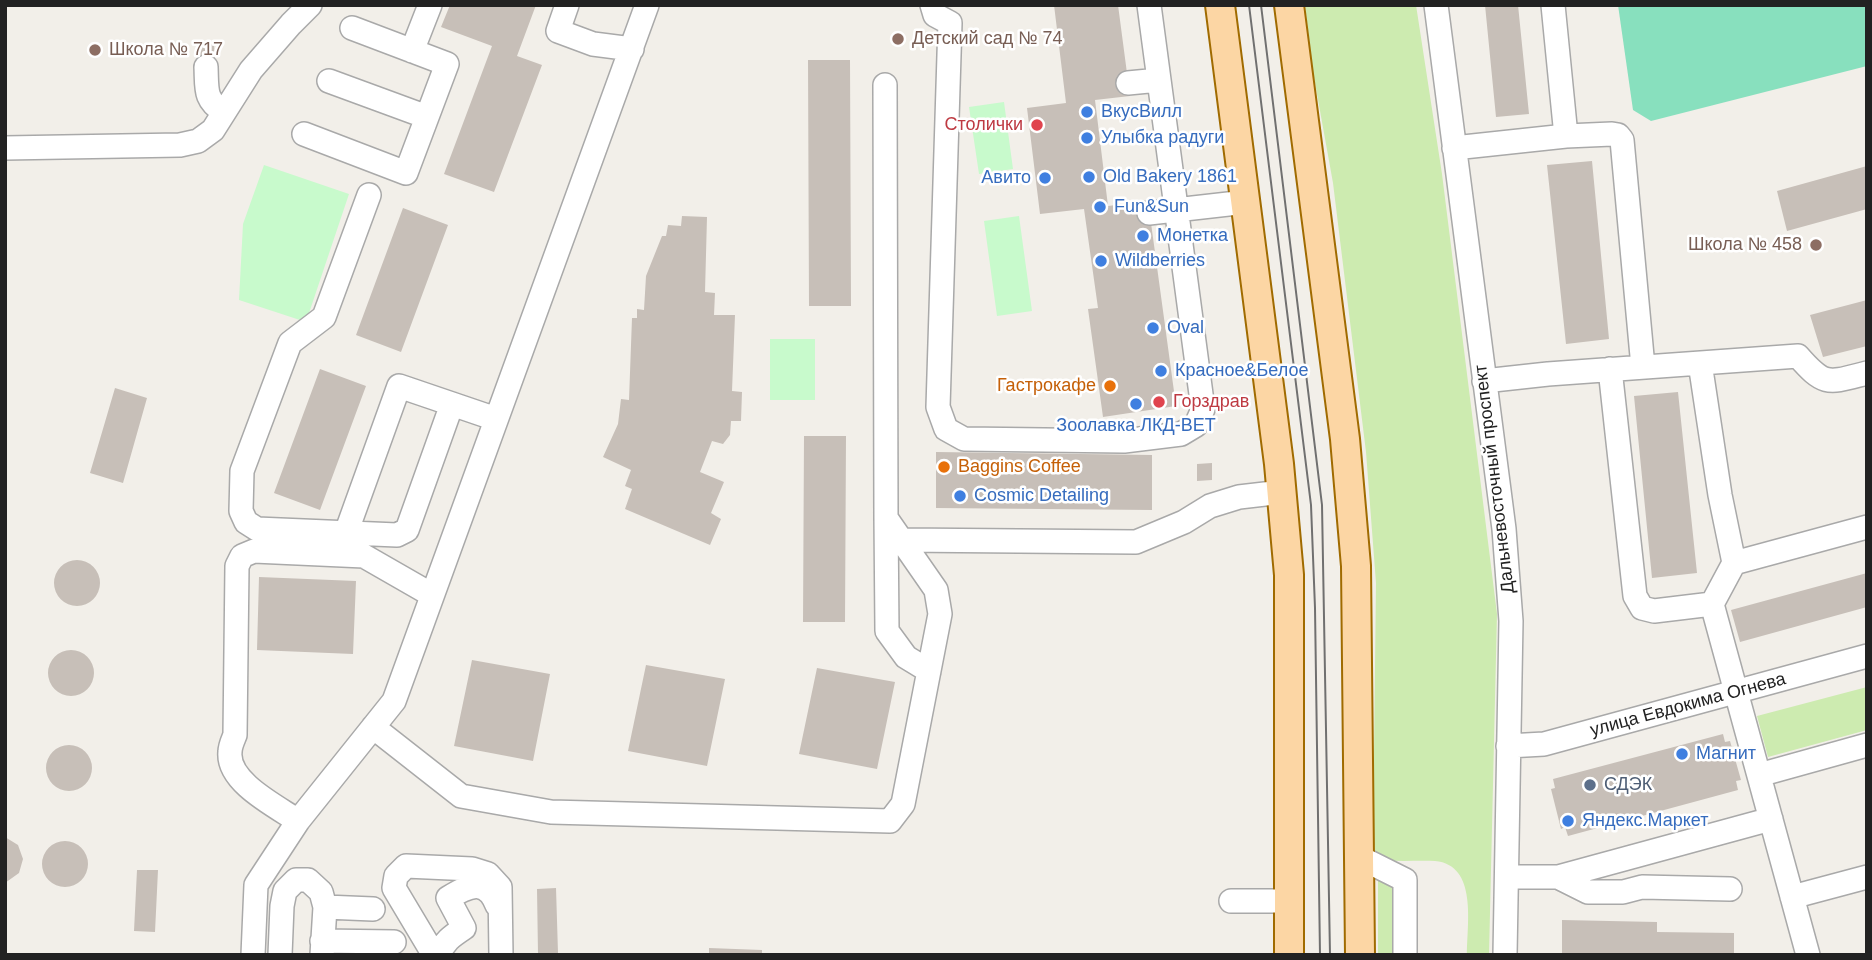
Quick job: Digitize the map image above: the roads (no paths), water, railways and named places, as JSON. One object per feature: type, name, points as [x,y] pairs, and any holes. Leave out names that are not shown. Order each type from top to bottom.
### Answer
[{"type":"main road","points":[[1220,5],[1282,492],[1289,575],[1289,955]]},
{"type":"main road","points":[[1289,5],[1345,439],[1355,553],[1360,955]]},
{"type":"street","points":[[5,148],[180,145],[198,141],[213,130],[251,71],[310,5]]},
{"type":"street","points":[[412,51],[430,5]]},
{"type":"street","points":[[567,5],[558,31],[593,44],[632,49]]},
{"type":"street","points":[[253,955],[256,885],[298,821],[394,701],[648,5]]},
{"type":"street","points":[[932,5],[935,15],[950,23],[938,407],[946,429],[964,439],[1124,441],[1181,434],[1196,425],[1203,409],[1149,5]]},
{"type":"street","name":"Дальневосточный проспект","points":[[1436,5],[1504,529],[1510,607],[1505,955]]},
{"type":"street","points":[[1553,5],[1566,136]]},
{"type":"street","points":[[304,134],[406,173],[447,64],[352,28]]},
{"type":"street","points":[[206,68],[207,95],[213,106],[224,113]]},
{"type":"street","points":[[1129,83],[1159,80]]},
{"type":"street","points":[[329,81],[427,117]]},
{"type":"street","points":[[885,85],[887,631],[906,657],[929,671]]},
{"type":"street","points":[[1454,148],[1566,136],[1618,135],[1622,140],[1643,367]]},
{"type":"street","points":[[369,195],[324,317],[289,343],[242,471],[241,511],[246,523],[257,529],[346,533],[397,534],[407,530],[452,404]]},
{"type":"street","points":[[1149,213],[1246,202]]},
{"type":"street","points":[[1484,381],[1798,356],[1814,375],[1824,381],[1836,381],[1867,373]]},
{"type":"street","points":[[1700,363],[1720,495],[1734,563],[1712,604],[1808,955]]},
{"type":"street","points":[[1610,369],[1635,596],[1642,608],[1654,611],[1712,604]]},
{"type":"street","points":[[346,533],[400,386],[496,419]]},
{"type":"street","points":[[901,540],[1136,542],[1184,522],[1210,506],[1239,497],[1282,492]]},
{"type":"street","points":[[373,727],[461,796],[551,813],[890,821],[903,804],[940,614],[936,590],[886,517]]},
{"type":"street","points":[[1734,563],[1867,527]]},
{"type":"street","points":[[298,821],[245,785],[234,771],[230,753],[235,735],[237,566],[242,556],[254,551],[364,556],[432,595]]},
{"type":"street","name":"улица Евдокима Огнева","points":[[1508,746],[1544,744],[1867,656]]},
{"type":"street","points":[[1759,775],[1867,745]]},
{"type":"street","points":[[1507,877],[1558,877],[1771,820]]},
{"type":"street","points":[[1359,857],[1405,880],[1405,955]]},
{"type":"street","points":[[501,916],[493,894],[480,886],[467,887],[448,898],[464,928],[450,937],[437,955],[394,888],[396,876],[406,866],[472,869],[488,874],[500,887],[501,916],[501,955]]},
{"type":"street","points":[[1558,877],[1588,892],[1623,892],[1643,887],[1730,889]]},
{"type":"street","points":[[1792,897],[1867,877]]},
{"type":"street","points":[[280,955],[285,891],[296,880],[308,880],[321,892],[325,907],[322,948],[394,942]]},
{"type":"street","points":[[1231,901],[1288,901]]},
{"type":"street","points":[[325,907],[373,909]]},
{"type":"tram line","points":[[1249,5],[1311,505],[1320,955]]},
{"type":"tram line","points":[[1261,5],[1322,505],[1330,955]]},
{"type":"place","name":"Детский сад № 74","points":[[898,39]]},
{"type":"place","name":"Школа № 717","points":[[95,50]]},
{"type":"place","name":"ВкусВилл","points":[[1087,112]]},
{"type":"place","name":"Столички","points":[[1037,125]]},
{"type":"place","name":"Улыбка радуги","points":[[1087,138]]},
{"type":"place","name":"Old Bakery 1861","points":[[1089,177]]},
{"type":"place","name":"Авито","points":[[1045,178]]},
{"type":"place","name":"Fun&Sun","points":[[1100,207]]},
{"type":"place","name":"Монетка","points":[[1143,236]]},
{"type":"place","name":"Школа № 458","points":[[1816,245]]},
{"type":"place","name":"Wildberries","points":[[1101,261]]},
{"type":"place","name":"Oval","points":[[1153,328]]},
{"type":"place","name":"Красное&Белое","points":[[1161,371]]},
{"type":"place","name":"Гастрокафе","points":[[1110,386]]},
{"type":"place","name":"Горздрав","points":[[1159,402]]},
{"type":"place","name":"Зоолавка ЛКД-ВЕТ","points":[[1136,404]]},
{"type":"place","name":"Baggins Coffee","points":[[944,467]]},
{"type":"place","name":"Cosmic Detailing","points":[[960,496]]},
{"type":"place","name":"Магнит","points":[[1682,754]]},
{"type":"place","name":"СДЭК","points":[[1590,785]]},
{"type":"place","name":"Яндекс.Маркет","points":[[1568,821]]}]
